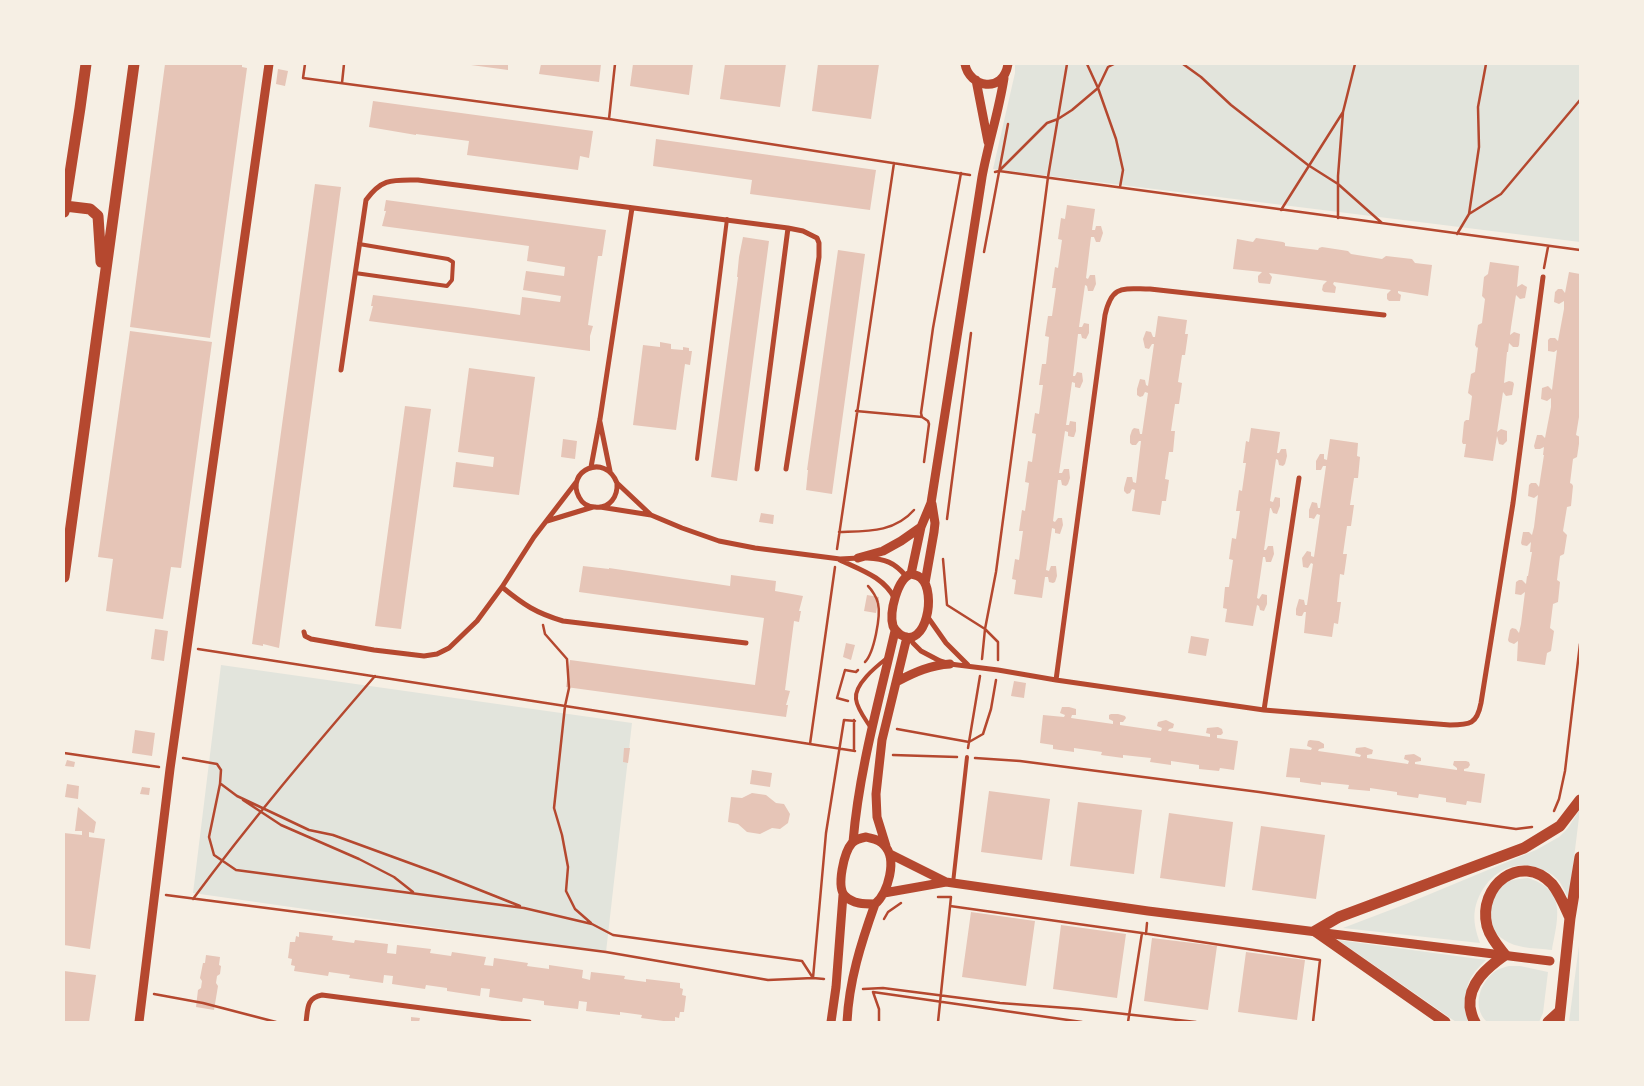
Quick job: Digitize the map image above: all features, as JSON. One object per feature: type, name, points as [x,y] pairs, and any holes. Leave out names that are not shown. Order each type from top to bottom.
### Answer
[{"type":"main road","points":[[86,64],[64,209],[90,208],[98,216],[103,284]]},
{"type":"main road","points":[[64,576],[134,64]]},
{"type":"main road","points":[[1445,1022],[1315,931],[1339,917],[1524,848],[1560,826],[1580,800]]},
{"type":"main road","points":[[1548,1022],[1560,1017],[1570,918],[1580,858]]},
{"type":"main road","points":[[1475,1022],[1470,1009],[1473,989],[1478,979],[1506,955],[1493,938],[1488,927],[1486,914],[1493,886],[1503,877],[1515,872],[1527,871],[1540,875],[1551,883],[1556,890],[1570,918]]},
{"type":"street","points":[[139,1022],[170,769],[269,64]]},
{"type":"street","points":[[831,1022],[836,987],[843,895],[841,886],[842,872],[847,853],[853,842],[870,726],[895,631],[892,621],[892,610],[902,580],[908,575],[921,528],[932,503],[982,176],[1008,64]]},
{"type":"street","points":[[963,65],[968,74],[976,80],[987,84],[996,84],[1004,78]]},
{"type":"street","points":[[976,80],[988,144]]},
{"type":"street","points":[[341,370],[366,200],[376,187],[388,182],[418,180],[803,231],[817,238],[819,248],[786,468]]},
{"type":"street","points":[[591,467],[632,208]]},
{"type":"street","points":[[757,469],[788,228]]},
{"type":"street","points":[[895,631],[909,638],[921,651],[950,664],[1264,710],[1450,725],[1471,723],[1476,719],[1481,703],[1513,503],[1543,277]]},
{"type":"street","points":[[1056,680],[1105,315],[1112,295],[1119,290],[1150,289],[1384,315]]},
{"type":"street","points":[[600,419],[610,471]]},
{"type":"street","points":[[600,508],[607,506],[616,496],[617,482],[615,476],[610,471],[604,468],[591,467],[580,475],[576,488],[582,501],[593,507],[600,508],[651,515],[719,541],[755,548],[838,559],[877,559],[891,562],[908,575],[918,576],[928,589],[927,616],[918,633],[909,638]]},
{"type":"street","points":[[1264,710],[1299,478]]},
{"type":"street","points":[[304,632],[305,636],[311,639],[374,650],[424,656],[437,654],[449,648],[469,630],[502,587],[534,537],[577,482]]},
{"type":"street","points":[[617,482],[651,515]]},
{"type":"street","points":[[925,583],[935,523],[932,503]]},
{"type":"street","points":[[546,521],[593,507]]},
{"type":"street","points":[[858,558],[883,551],[901,542],[921,528]]},
{"type":"street","points":[[838,559],[878,579],[886,585],[895,599]]},
{"type":"street","points":[[502,587],[526,606],[544,615],[563,621],[746,643]]},
{"type":"street","points":[[927,616],[942,638],[968,666]]},
{"type":"street","points":[[847,1022],[851,982],[861,942],[875,904],[884,893],[890,876],[888,850],[877,817],[876,794],[885,727],[909,638]]},
{"type":"street","points":[[898,681],[919,670],[950,664]]},
{"type":"street","points":[[853,842],[866,837],[879,840],[888,850],[949,882]]},
{"type":"street","points":[[884,893],[949,882],[1148,912],[1550,961]]},
{"type":"street","points":[[843,895],[851,901],[860,904],[875,904]]},
{"type":"street","points":[[306,1022],[311,1000],[315,996],[322,995],[529,1022]]},
{"type":"lane","points":[[697,459],[727,220]]},
{"type":"lane","points":[[355,273],[447,286],[452,280],[453,262],[448,259],[359,244]]},
{"type":"lane","points":[[870,726],[861,713],[856,699],[858,688],[877,666],[889,657]]},
{"type":"lane","points":[[949,882],[967,757]]},
{"type":"path","points":[[305,64],[303,78],[609,119],[982,176],[998,170],[1027,144],[1046,123],[1058,119],[1072,110],[1098,88],[1108,67],[1114,64]]},
{"type":"path","points":[[342,83],[344,64]]},
{"type":"path","points":[[609,119],[615,64]]},
{"type":"path","points":[[967,757],[985,629],[996,572],[1048,177],[1066,64]]},
{"type":"path","points":[[1086,64],[1098,88],[1116,139],[1123,170],[1120,187]]},
{"type":"path","points":[[1183,64],[1201,77],[1231,105],[1308,165],[1338,184],[1383,224]]},
{"type":"path","points":[[1338,218],[1338,184],[1343,112],[1355,64]]},
{"type":"path","points":[[1457,234],[1469,214],[1479,147],[1478,107],[1486,64]]},
{"type":"path","points":[[1469,214],[1501,194],[1580,100]]},
{"type":"path","points":[[1281,210],[1343,112]]},
{"type":"path","points":[[983,257],[1008,123]]},
{"type":"path","points":[[838,559],[839,532],[894,163]]},
{"type":"path","points":[[998,170],[1580,250]]},
{"type":"path","points":[[922,417],[933,328],[961,173]]},
{"type":"path","points":[[1543,277],[1548,246]]},
{"type":"path","points":[[946,528],[972,325]]},
{"type":"path","points":[[856,412],[922,417],[928,421],[923,467]]},
{"type":"path","points":[[839,532],[872,531],[890,527],[904,520],[915,509]]},
{"type":"path","points":[[885,727],[969,742],[982,734],[991,709],[998,670],[998,642],[985,629],[947,605],[942,557]]},
{"type":"path","points":[[810,744],[835,565],[842,567]]},
{"type":"path","points":[[864,583],[870,588],[878,602],[878,618],[873,647],[869,658],[864,663]]},
{"type":"path","points":[[154,894],[606,952],[768,980],[813,978],[802,961],[613,935],[592,924],[575,909],[566,891],[568,867],[562,835],[554,808],[569,688],[567,659],[545,634],[542,623],[544,615]]},
{"type":"path","points":[[1553,812],[1559,799],[1565,771],[1580,644]]},
{"type":"path","points":[[187,647],[867,753]]},
{"type":"path","points":[[850,702],[837,698],[842,675],[845,670],[856,672],[860,668]]},
{"type":"path","points":[[193,899],[222,860],[320,739],[375,676]]},
{"type":"path","points":[[854,716],[854,750]]},
{"type":"path","points":[[854,721],[870,726]]},
{"type":"path","points":[[64,753],[170,769]]},
{"type":"path","points":[[880,755],[967,757],[1020,761],[1259,792],[1516,829],[1534,827]]},
{"type":"path","points":[[172,756],[216,764],[221,770],[209,837],[214,854],[236,870],[524,908],[592,924]]},
{"type":"path","points":[[220,784],[260,813],[281,825],[359,859],[394,877],[414,893]]},
{"type":"path","points":[[227,788],[237,796],[309,830],[333,835],[375,850],[524,908]]},
{"type":"path","points":[[938,1022],[951,897],[949,882]]},
{"type":"path","points":[[931,896],[951,897]]},
{"type":"path","points":[[884,919],[888,912],[903,901]]},
{"type":"path","points":[[950,906],[1320,960],[1313,1022]]},
{"type":"path","points":[[1128,1022],[1142,933]]},
{"type":"path","points":[[872,990],[883,988],[1000,1003],[1196,1022]]},
{"type":"path","points":[[855,989],[1082,1022]]},
{"type":"path","points":[[872,990],[878,1009],[879,1022]]},
{"type":"path","points":[[142,993],[203,1003],[264,1021],[276,1022]]},
{"type":"shaded area","points":[[1015,64],[1580,64],[1580,242],[993,169],[1015,73]]},
{"type":"shaded area","points":[[221,665],[632,723],[606,952],[193,893]]},
{"type":"shaded area","points":[[1580,809],[1569,899],[1559,881],[1550,873],[1526,865],[1515,866],[1497,874],[1489,881],[1478,899],[1474,918],[1480,943],[1343,928],[1536,850],[1559,837],[1568,828]]},
{"type":"shaded area","points":[[1528,878],[1540,883],[1549,890],[1557,906],[1552,950],[1514,945],[1499,936],[1490,925],[1490,908],[1494,896],[1501,886],[1516,879]]},
{"type":"shaded area","points":[[1580,938],[1580,1022],[1569,1022]]},
{"type":"shaded area","points":[[1338,940],[1486,960],[1473,975],[1467,988],[1470,1022],[1456,1022]]},
{"type":"shaded area","points":[[1509,966],[1520,966],[1548,972],[1543,1013],[1539,1022],[1487,1022],[1482,1016],[1479,1002],[1482,987],[1497,970]]},
{"type":"building","points":[[165,64],[242,64],[242,67],[247,68],[210,338],[130,327]]},
{"type":"building","points":[[508,64],[508,70],[471,65]]},
{"type":"building","points":[[541,64],[601,64],[599,82],[539,74]]},
{"type":"building","points":[[633,64],[693,64],[689,95],[630,86]]},
{"type":"building","points":[[725,64],[786,64],[780,107],[720,99]]},
{"type":"building","points":[[818,64],[879,64],[871,119],[812,111]]},
{"type":"building","points":[[278,69],[288,71],[285,86],[276,84]]},
{"type":"building","points":[[373,101],[593,131],[589,158],[580,156],[578,170],[467,155],[469,141],[369,127]]},
{"type":"building","points":[[656,139],[876,170],[870,210],[750,194],[752,180],[653,166]]},
{"type":"building","points":[[315,184],[341,187],[279,648],[263,644],[263,646],[252,644]]},
{"type":"building","points":[[386,200],[606,230],[602,256],[598,256],[588,325],[593,326],[590,336],[590,351],[369,321],[373,306],[371,306],[373,295],[520,315],[522,297],[560,302],[561,296],[523,290],[526,271],[564,276],[565,267],[527,261],[529,246],[382,226],[386,211],[384,211]]},
{"type":"building","points":[[1067,205],[1095,209],[1092,230],[1095,230],[1096,226],[1101,226],[1103,233],[1100,242],[1096,242],[1094,237],[1091,237],[1086,278],[1088,279],[1090,275],[1095,275],[1096,284],[1093,291],[1088,291],[1085,285],[1079,327],[1082,327],[1084,323],[1089,324],[1089,333],[1086,339],[1082,338],[1081,334],[1078,334],[1073,376],[1077,372],[1082,373],[1083,381],[1080,388],[1075,387],[1075,383],[1072,382],[1066,425],[1069,425],[1070,421],[1076,422],[1076,431],[1074,437],[1072,437],[1068,436],[1068,432],[1065,431],[1059,473],[1062,473],[1064,469],[1069,469],[1070,478],[1066,486],[1062,485],[1061,480],[1058,480],[1053,521],[1055,522],[1058,518],[1062,518],[1063,525],[1060,534],[1055,533],[1055,529],[1052,528],[1046,570],[1049,571],[1051,566],[1056,566],[1057,576],[1053,583],[1049,582],[1048,577],[1045,577],[1042,598],[1014,594],[1016,580],[1012,579],[1015,559],[1019,560],[1023,531],[1019,531],[1022,510],[1025,511],[1029,483],[1025,482],[1028,461],[1032,462],[1036,434],[1032,433],[1035,413],[1039,414],[1043,385],[1039,385],[1042,364],[1046,364],[1049,337],[1045,336],[1048,316],[1052,316],[1056,288],[1052,288],[1055,267],[1058,268],[1062,240],[1058,239],[1061,218],[1065,219]]},
{"type":"building","points":[[743,237],[769,241],[737,481],[711,477]]},
{"type":"building","points":[[1256,238],[1283,242],[1285,246],[1318,250],[1322,247],[1382,259],[1386,256],[1412,259],[1415,263],[1432,265],[1428,296],[1398,291],[1401,295],[1400,301],[1389,301],[1387,294],[1391,290],[1334,282],[1333,284],[1336,287],[1335,293],[1324,292],[1322,290],[1323,285],[1327,281],[1269,273],[1272,277],[1270,284],[1259,283],[1258,276],[1262,272],[1233,269],[1237,239],[1253,242]]},
{"type":"building","points":[[838,250],[865,254],[832,494],[806,490],[807,470]]},
{"type":"building","points":[[1490,262],[1519,266],[1517,287],[1522,284],[1527,287],[1525,298],[1520,299],[1516,295],[1511,327],[1510,335],[1514,332],[1520,334],[1519,345],[1518,347],[1513,347],[1509,343],[1507,352],[1504,383],[1509,381],[1514,384],[1512,395],[1506,396],[1503,392],[1497,432],[1501,429],[1507,431],[1507,441],[1503,445],[1499,444],[1497,436],[1493,461],[1464,457],[1466,444],[1462,442],[1464,422],[1469,420],[1472,396],[1468,393],[1471,374],[1475,372],[1478,347],[1475,345],[1478,325],[1482,323],[1485,299],[1482,296],[1484,277],[1488,274]]},
{"type":"building","points":[[1569,272],[1580,274],[1580,411],[1576,435],[1580,437],[1577,457],[1573,459],[1570,483],[1573,486],[1571,506],[1567,507],[1563,531],[1567,535],[1564,554],[1560,556],[1557,580],[1560,582],[1558,602],[1553,604],[1550,628],[1554,631],[1551,651],[1547,653],[1545,665],[1517,661],[1518,641],[1514,644],[1508,640],[1512,628],[1516,629],[1519,633],[1525,592],[1521,595],[1515,594],[1516,582],[1522,580],[1526,584],[1532,552],[1530,552],[1531,542],[1527,546],[1521,543],[1523,532],[1529,532],[1532,535],[1534,527],[1538,495],[1534,498],[1528,496],[1529,485],[1536,483],[1539,487],[1544,447],[1535,449],[1534,446],[1537,435],[1542,435],[1545,438],[1551,407],[1551,398],[1547,401],[1541,399],[1542,388],[1548,386],[1552,390],[1557,350],[1554,352],[1548,351],[1548,340],[1555,338],[1558,341],[1564,309],[1564,301],[1559,304],[1554,302],[1555,292],[1558,289],[1562,289],[1565,293]]},
{"type":"building","points":[[1158,316],[1187,320],[1185,334],[1188,334],[1185,355],[1182,355],[1178,382],[1182,383],[1179,404],[1175,404],[1171,431],[1175,431],[1173,452],[1169,452],[1165,479],[1169,480],[1166,501],[1162,501],[1160,515],[1132,511],[1135,490],[1132,489],[1127,494],[1124,491],[1127,477],[1132,477],[1133,482],[1136,483],[1141,441],[1136,445],[1132,445],[1130,443],[1130,436],[1134,428],[1139,429],[1140,434],[1142,434],[1148,393],[1145,392],[1140,397],[1137,395],[1140,379],[1145,380],[1148,386],[1154,344],[1149,349],[1145,348],[1143,339],[1146,331],[1151,332],[1153,337],[1155,337]]},
{"type":"building","points":[[130,331],[212,342],[181,568],[171,567],[163,619],[106,611],[113,559],[98,557]]},
{"type":"building","points":[[660,342],[671,344],[671,349],[683,350],[683,347],[689,348],[689,351],[692,351],[690,365],[685,364],[676,430],[633,425],[643,345],[660,347]]},
{"type":"building","points":[[469,368],[535,377],[519,495],[453,487],[456,462],[493,467],[494,457],[458,452]]},
{"type":"building","points":[[405,406],[431,409],[401,629],[375,626]]},
{"type":"building","points":[[1251,428],[1280,432],[1277,453],[1281,449],[1286,449],[1287,456],[1283,466],[1279,465],[1276,459],[1270,501],[1273,502],[1275,497],[1280,498],[1280,506],[1277,514],[1273,513],[1270,508],[1264,550],[1268,546],[1273,546],[1274,554],[1271,562],[1266,562],[1265,557],[1263,557],[1257,598],[1259,599],[1262,594],[1267,595],[1267,604],[1264,611],[1260,610],[1257,605],[1253,626],[1225,622],[1227,609],[1223,608],[1225,587],[1229,587],[1233,560],[1229,559],[1232,538],[1236,539],[1240,511],[1236,511],[1239,490],[1242,491],[1246,463],[1243,463],[1246,441],[1249,442]]},
{"type":"building","points":[[563,439],[577,441],[575,459],[561,457]]},
{"type":"building","points":[[1330,439],[1358,443],[1357,456],[1360,457],[1358,478],[1354,478],[1350,505],[1354,505],[1351,526],[1347,526],[1343,554],[1347,554],[1344,575],[1340,574],[1337,602],[1341,602],[1338,624],[1334,623],[1332,637],[1304,633],[1306,612],[1302,616],[1296,615],[1299,599],[1304,600],[1305,605],[1307,605],[1313,564],[1311,563],[1308,568],[1303,567],[1302,558],[1307,551],[1311,552],[1311,556],[1314,557],[1320,515],[1317,514],[1314,519],[1309,518],[1312,502],[1317,503],[1318,508],[1320,508],[1326,466],[1323,466],[1321,470],[1316,470],[1316,461],[1320,454],[1324,454],[1324,459],[1327,460]]},
{"type":"building","points":[[761,513],[774,515],[773,524],[759,522]]},
{"type":"building","points":[[583,566],[609,568],[730,586],[731,575],[776,581],[775,591],[803,596],[799,611],[801,611],[799,622],[794,621],[785,690],[790,691],[786,705],[788,705],[786,717],[566,687],[570,660],[755,685],[764,618],[579,592]]},
{"type":"building","points":[[867,595],[879,597],[876,613],[864,611]]},
{"type":"building","points":[[155,629],[168,631],[164,661],[151,659]]},
{"type":"building","points":[[1191,636],[1209,639],[1206,656],[1188,653]]},
{"type":"building","points":[[846,643],[855,645],[851,660],[843,657]]},
{"type":"building","points":[[1014,681],[1026,683],[1024,698],[1011,696]]},
{"type":"building","points":[[1062,707],[1076,709],[1076,715],[1072,715],[1071,718],[1113,724],[1113,721],[1109,719],[1109,715],[1118,714],[1126,718],[1123,722],[1120,722],[1120,725],[1161,731],[1162,728],[1157,726],[1158,722],[1166,720],[1174,724],[1173,728],[1168,731],[1210,737],[1210,734],[1206,733],[1207,728],[1218,727],[1222,729],[1223,733],[1217,735],[1217,738],[1238,741],[1234,770],[1220,768],[1219,771],[1199,769],[1199,765],[1171,761],[1171,765],[1150,762],[1151,758],[1123,755],[1123,758],[1101,755],[1102,752],[1074,748],[1074,752],[1053,749],[1053,745],[1040,743],[1043,715],[1064,717],[1065,715],[1060,713]]},
{"type":"building","points":[[135,730],[155,733],[152,756],[132,753]]},
{"type":"building","points":[[1310,740],[1319,741],[1324,744],[1324,748],[1318,751],[1360,757],[1361,755],[1355,753],[1356,748],[1365,747],[1373,750],[1372,754],[1367,755],[1367,758],[1408,764],[1409,761],[1404,759],[1405,755],[1414,754],[1421,758],[1421,761],[1415,762],[1415,764],[1457,770],[1453,765],[1454,761],[1469,762],[1470,765],[1464,771],[1485,774],[1481,803],[1467,801],[1466,805],[1446,802],[1446,798],[1419,794],[1418,798],[1397,795],[1397,792],[1370,788],[1370,791],[1348,789],[1349,785],[1321,782],[1321,785],[1300,782],[1300,778],[1286,777],[1290,748],[1311,750],[1312,748],[1307,746]]},
{"type":"building","points":[[624,748],[630,748],[628,763],[623,762]]},
{"type":"building","points":[[67,760],[75,762],[74,767],[65,766]]},
{"type":"building","points":[[752,770],[772,773],[770,787],[750,784]]},
{"type":"building","points":[[67,784],[79,786],[78,799],[65,797]]},
{"type":"building","points":[[142,787],[150,788],[149,795],[140,794]]},
{"type":"building","points":[[989,791],[1050,799],[1042,860],[981,852]]},
{"type":"building","points":[[752,793],[766,795],[776,803],[784,804],[790,814],[788,823],[780,829],[772,828],[760,834],[747,832],[738,824],[728,822],[731,797],[742,798]]},
{"type":"building","points":[[1078,802],[1142,810],[1134,874],[1070,866]]},
{"type":"building","points":[[78,807],[96,822],[94,833],[89,832],[89,837],[105,839],[90,949],[64,945],[64,833],[82,835],[82,831],[75,831]]},
{"type":"building","points":[[1169,813],[1233,822],[1225,887],[1160,878]]},
{"type":"building","points":[[1261,826],[1325,835],[1316,899],[1252,890]]},
{"type":"building","points":[[971,912],[1035,921],[1026,986],[962,977]]},
{"type":"building","points":[[1061,925],[1126,934],[1117,998],[1053,989]]},
{"type":"building","points":[[299,932],[333,936],[332,940],[354,943],[355,940],[388,944],[387,953],[396,954],[397,945],[431,949],[430,953],[451,956],[452,952],[486,957],[484,965],[493,966],[494,958],[528,963],[527,966],[549,969],[549,965],[583,970],[582,978],[590,980],[591,972],[625,976],[624,979],[646,982],[646,979],[680,983],[680,988],[683,989],[682,995],[686,996],[684,1012],[680,1012],[679,1018],[675,1017],[675,1022],[671,1022],[641,1018],[642,1015],[620,1012],[620,1015],[586,1011],[587,1002],[579,1001],[578,1009],[544,1005],[544,1001],[523,998],[522,1002],[489,997],[490,989],[481,988],[480,996],[447,991],[447,988],[426,985],[425,989],[392,984],[393,976],[384,975],[383,983],[349,978],[350,975],[329,972],[328,976],[294,971],[295,966],[291,965],[292,959],[288,958],[290,942],[295,942],[296,936],[299,937]]},
{"type":"building","points":[[1152,938],[1217,946],[1208,1010],[1144,1001]]},
{"type":"building","points":[[1246,952],[1305,960],[1297,1020],[1238,1012]]},
{"type":"building","points":[[206,955],[220,957],[219,965],[221,966],[220,974],[217,976],[216,983],[218,986],[214,1010],[196,1007],[198,990],[201,988],[202,981],[200,978]]},
{"type":"building","points":[[64,971],[96,975],[89,1022],[64,1021]]},
{"type":"building","points":[[411,1017],[420,1018],[419,1022],[411,1022]]}]
